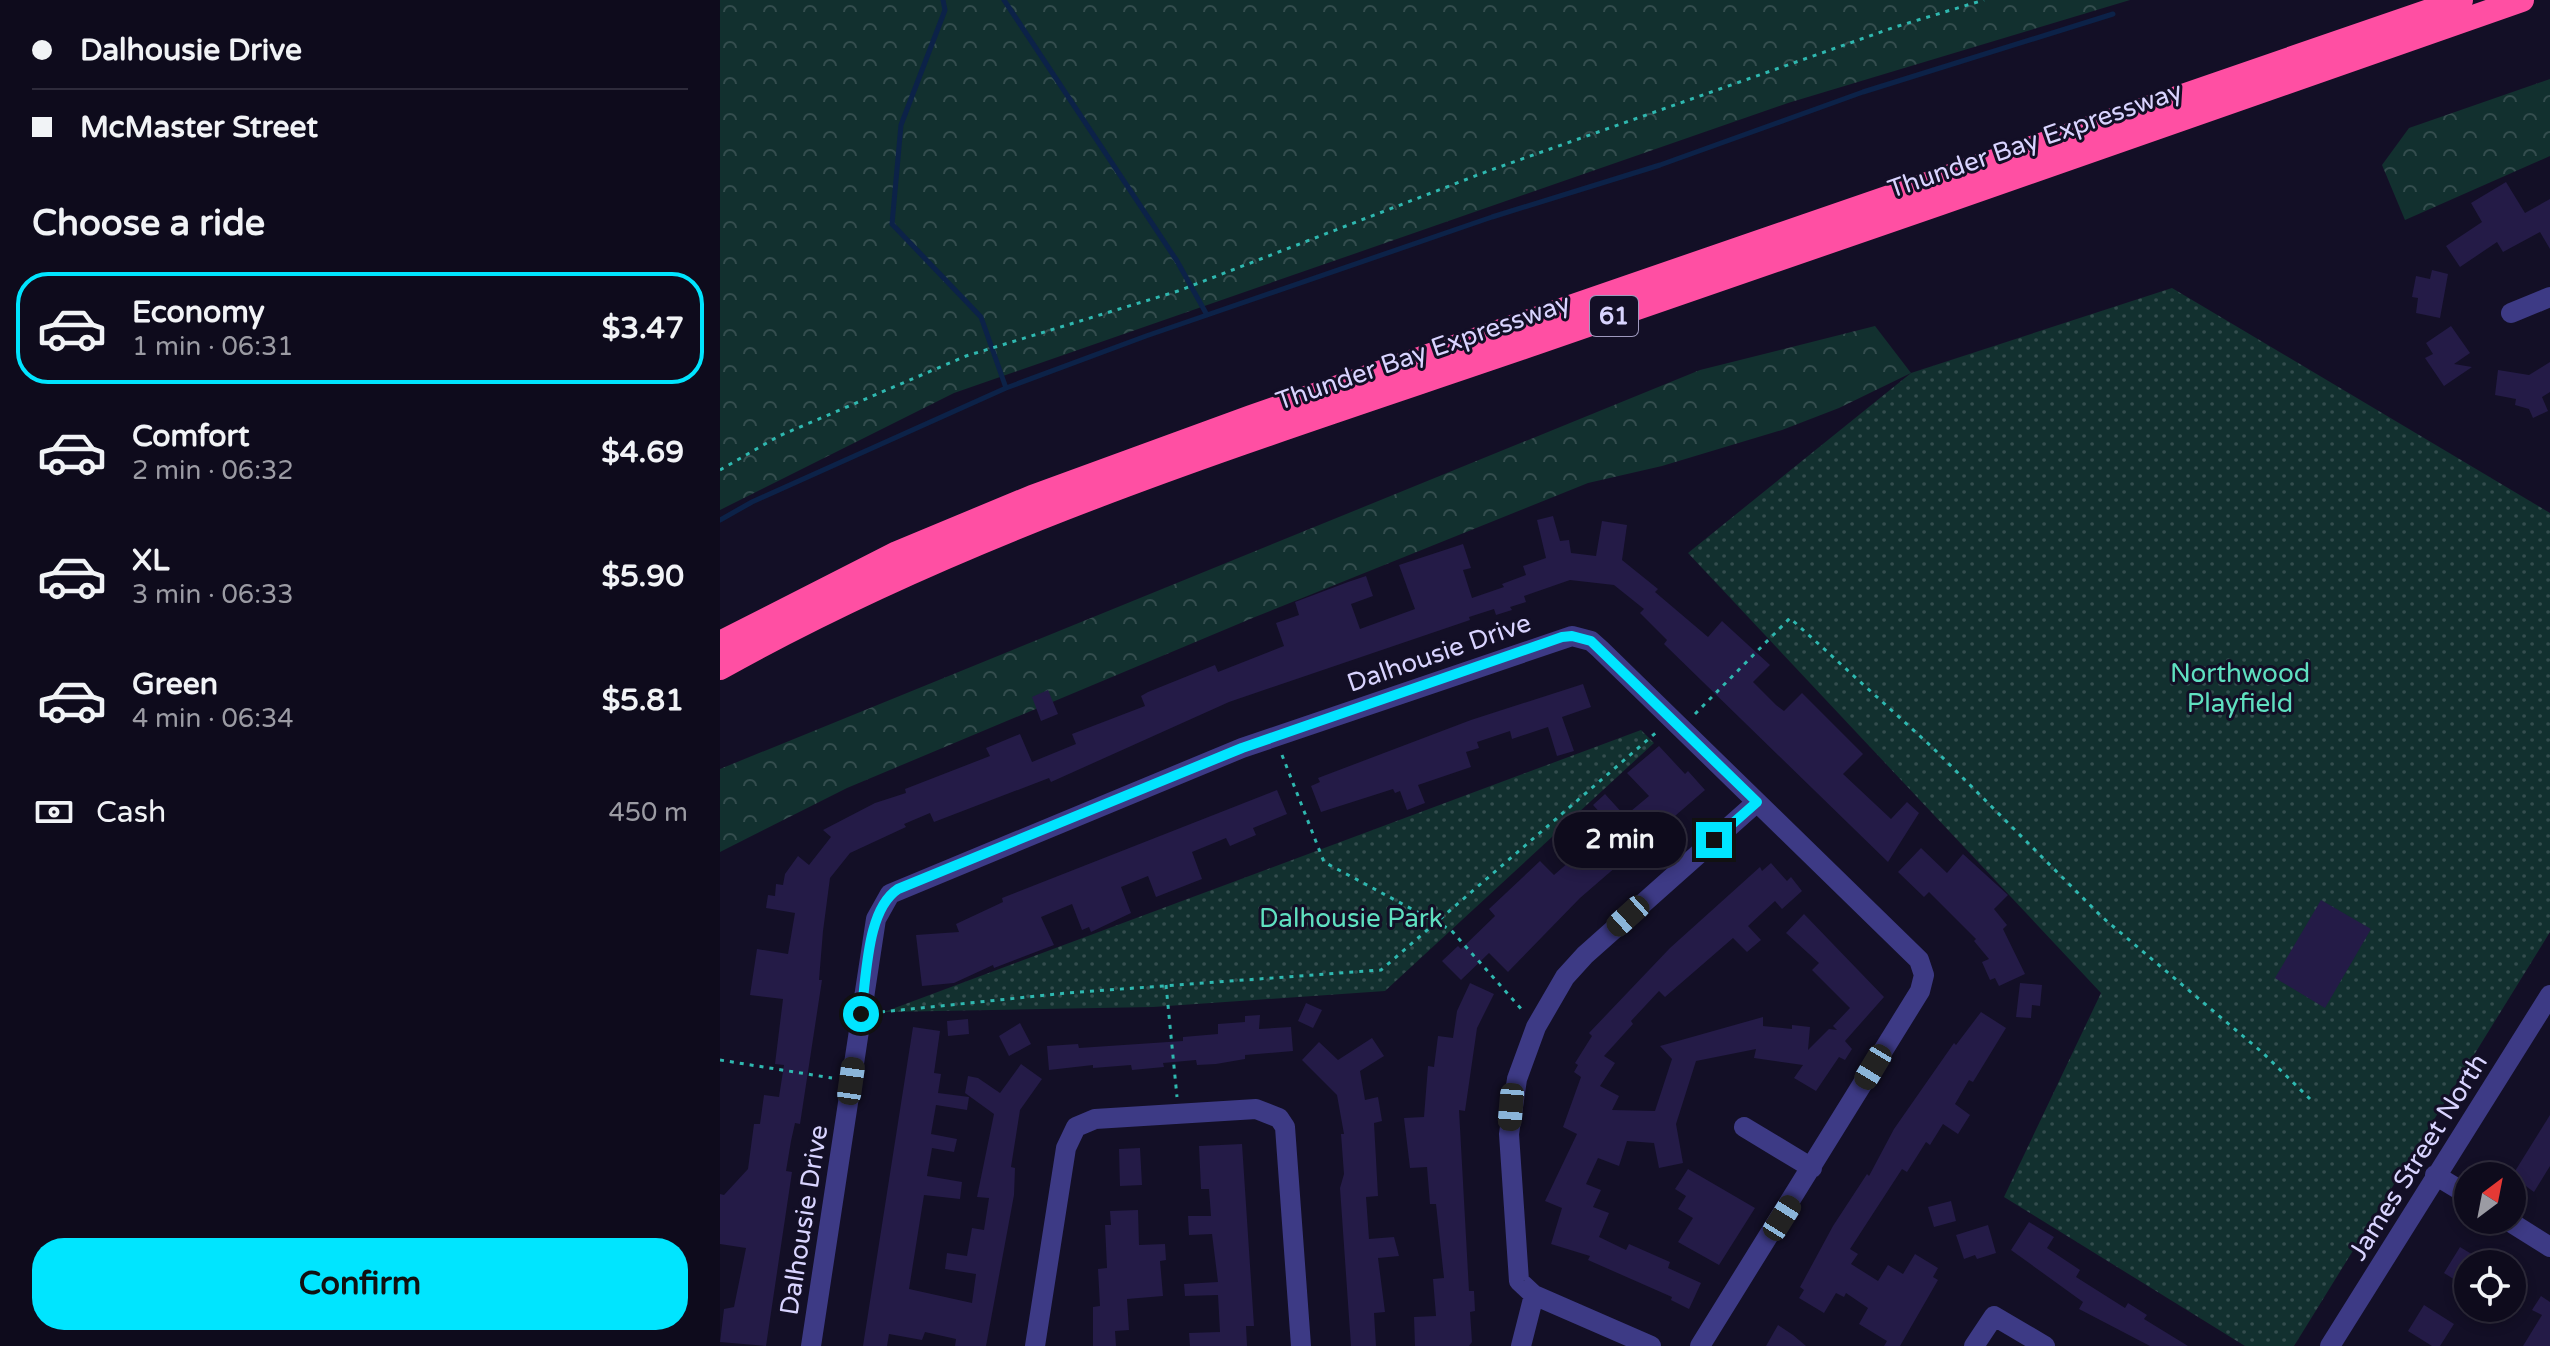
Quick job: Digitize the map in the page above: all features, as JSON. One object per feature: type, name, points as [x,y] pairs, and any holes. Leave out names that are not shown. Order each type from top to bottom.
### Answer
[{"type":"highway","name":"Thunder Bay Expressway","points":[[720,643],[897,553],[1032,497],[1251,417],[2461,0]]},
{"type":"highway","name":"Thunder Bay Expressway","points":[[720,668],[908,572],[1043,516],[1259,437],[2522,0]]},
{"type":"street","points":[[2511,313],[2550,297]]},
{"type":"street","name":"Dalhousie Drive","points":[[811,1346],[876,919],[884,901],[898,889],[1276,736],[1572,636],[1591,641],[1919,960],[1924,975],[1920,991],[1700,1346]]},
{"type":"street","points":[[1651,1346],[1534,1295],[1525,1289],[1516,1272],[1509,1134],[1517,1079],[1536,1027],[1565,977],[1585,955],[1757,802]]},
{"type":"street","name":"James Street North","points":[[2330,1346],[2550,995]]},
{"type":"street","points":[[1035,1346],[1069,1136],[1076,1127],[1095,1119],[1256,1109],[1279,1118],[1285,1127],[1301,1346]]},
{"type":"street","points":[[1744,1127],[1812,1168]]},
{"type":"street","points":[[2435,1175],[2454,1187]]},
{"type":"street","points":[[2526,1232],[2550,1247]]},
{"type":"street","points":[[1521,1346],[1534,1295]]},
{"type":"street","points":[[1974,1346],[1994,1316],[2045,1346]]},
{"type":"path","points":[[720,470],[779,436],[966,356],[1178,291],[1488,171],[1895,27],[1984,0]]},
{"type":"path","points":[[861,1014],[1166,985],[1381,970],[1676,723],[1790,618],[1932,747],[2102,917],[2263,1053],[2310,1099]]},
{"type":"path","points":[[1276,736],[1324,862],[1451,930],[1536,1027]]},
{"type":"path","points":[[1166,985],[1178,1114]]},
{"type":"path","points":[[720,1060],[851,1081]]},
{"type":"green space","points":[[720,0],[2130,0],[1788,103],[954,393],[720,510]]},
{"type":"green space","points":[[2550,79],[2550,156],[2405,220],[2382,165],[2409,128]]},
{"type":"green space","name":"Northwood Playfield","points":[[2172,288],[2550,513],[2550,932],[2294,1346],[2245,1346],[2004,1197],[2101,993],[1688,553],[1911,373]]},
{"type":"green space","points":[[1875,326],[1911,373],[1839,408],[1782,430],[1662,466],[1588,483],[1255,617],[847,788],[720,852],[720,769],[1700,370]]},
{"type":"green space","name":"Dalhousie Park","points":[[1641,730],[1654,743],[1385,991],[1153,1007],[884,1012]]},
{"type":"building","points":[[2506,182],[2525,213],[2550,199],[2550,249],[2540,232],[2503,252],[2497,242],[2460,267],[2446,246],[2482,222],[2471,203]]},
{"type":"building","points":[[2432,270],[2448,274],[2440,318],[2416,313],[2418,298],[2412,297],[2416,276],[2430,279]]},
{"type":"building","points":[[2451,326],[2470,353],[2454,364],[2472,367],[2444,386],[2425,358],[2433,354],[2426,343]]},
{"type":"building","points":[[2550,362],[2550,392],[2542,397],[2548,411],[2533,418],[2529,409],[2515,405],[2516,399],[2495,395],[2498,370],[2529,375]]},
{"type":"building","points":[[1553,516],[1560,541],[1569,540],[1571,553],[1596,556],[1602,521],[1627,525],[1622,560],[1658,589],[1655,592],[1708,637],[1722,621],[1770,665],[1753,682],[1776,705],[1784,711],[1802,693],[1863,754],[1843,774],[1891,819],[1907,802],[1919,813],[1888,862],[1664,644],[1667,640],[1640,613],[1644,609],[1614,585],[1570,580],[1524,596],[1526,602],[1510,607],[1512,610],[1496,615],[1494,609],[1469,617],[1470,620],[1229,702],[1051,782],[1049,778],[934,822],[930,813],[850,853],[830,878],[819,980],[822,980],[800,1124],[795,1123],[786,1171],[792,1172],[766,1346],[720,1342],[724,1309],[734,1307],[746,1248],[720,1244],[720,1194],[724,1195],[748,1169],[754,1124],[760,1124],[764,1095],[779,1097],[784,1065],[775,1064],[783,999],[750,995],[757,949],[788,954],[795,913],[766,908],[768,895],[775,896],[776,884],[783,885],[785,874],[798,856],[809,865],[831,837],[823,830],[875,803],[906,793],[905,789],[990,756],[986,748],[1020,734],[1032,762],[1076,744],[1072,734],[1145,706],[1141,696],[1148,692],[1215,665],[1218,672],[1284,646],[1276,623],[1299,615],[1295,602],[1348,582],[1366,576],[1373,596],[1351,604],[1360,629],[1415,609],[1399,565],[1463,544],[1471,568],[1463,570],[1472,598],[1504,587],[1502,584],[1526,575],[1523,566],[1546,558],[1537,520]]},
{"type":"building","points":[[1583,684],[1591,707],[1562,717],[1574,751],[1557,756],[1548,727],[1512,739],[1510,731],[1477,742],[1479,748],[1466,752],[1471,767],[1418,785],[1425,803],[1407,810],[1400,791],[1395,793],[1393,789],[1321,812],[1311,786],[1320,782],[1318,778],[1471,720]]},
{"type":"building","points":[[1048,690],[1058,714],[1041,721],[1032,697]]},
{"type":"building","points":[[1659,746],[1705,790],[1580,898],[1508,972],[1489,953],[1461,980],[1442,961],[1458,946],[1461,949],[1495,916],[1489,909],[1540,861],[1554,875],[1585,848],[1583,834],[1604,817],[1593,805],[1605,794],[1625,816],[1649,796],[1627,773]]},
{"type":"building","points":[[1277,790],[1287,814],[1253,828],[1256,835],[1230,846],[1226,838],[1192,852],[1202,879],[1156,897],[1148,876],[1121,887],[1131,913],[1091,932],[1089,927],[1082,930],[1072,904],[1041,917],[1054,945],[994,968],[993,965],[954,983],[922,986],[916,935],[959,932],[956,924],[1003,902],[1002,898]]},
{"type":"building","points":[[1921,848],[1947,873],[1963,854],[2008,895],[1994,909],[2007,925],[2003,929],[2025,974],[1999,986],[1995,978],[1990,980],[1982,962],[1989,959],[1974,941],[1976,939],[1929,892],[1924,897],[1898,872]]},
{"type":"building","points":[[1771,863],[1787,881],[1791,877],[1802,891],[1782,909],[1775,901],[1748,926],[1761,940],[1747,952],[1733,938],[1665,997],[1659,991],[1631,1021],[1633,1024],[1604,1056],[1615,1063],[1600,1086],[1619,1096],[1612,1110],[1655,1111],[1672,1059],[1660,1046],[1763,1017],[1763,1026],[1810,1027],[1808,1050],[1829,1029],[1837,1030],[1833,1026],[1850,1008],[1812,970],[1819,963],[1786,933],[1804,914],[1884,997],[1845,1041],[1852,1049],[1845,1060],[1839,1057],[1816,1091],[1794,1078],[1803,1065],[1754,1058],[1756,1049],[1696,1061],[1676,1124],[1683,1163],[1659,1168],[1654,1143],[1627,1141],[1619,1166],[1598,1158],[1586,1184],[1601,1190],[1593,1207],[1609,1213],[1599,1237],[1626,1250],[1629,1244],[1670,1262],[1668,1268],[1701,1283],[1689,1309],[1671,1300],[1672,1297],[1588,1260],[1590,1256],[1551,1244],[1562,1208],[1545,1201],[1577,1134],[1563,1127],[1581,1077],[1574,1072],[1578,1065],[1575,1063],[1592,1036],[1589,1033],[1670,948],[1760,867],[1762,871]]},
{"type":"building","points":[[2321,900],[2371,929],[2325,1008],[2275,978]]},
{"type":"building","points":[[1470,983],[1494,994],[1477,1028],[1465,1111],[1459,1110],[1469,1291],[1474,1291],[1475,1311],[1470,1312],[1472,1342],[1469,1346],[1415,1346],[1414,1317],[1436,1316],[1433,1279],[1444,1278],[1436,1204],[1430,1204],[1427,1167],[1410,1168],[1404,1118],[1424,1117],[1428,1066],[1434,1067],[1438,1036],[1453,1038],[1457,1011]]},
{"type":"building","points":[[2020,983],[2042,985],[2040,1006],[2032,1005],[2031,1018],[2016,1017]]},
{"type":"building","points":[[1306,1003],[1322,1010],[1313,1028],[1298,1021]]},
{"type":"building","points":[[1981,1012],[2006,1028],[1973,1082],[1969,1080],[1955,1104],[1970,1115],[1958,1134],[1943,1124],[1930,1145],[1926,1142],[1907,1172],[1902,1169],[1850,1249],[1858,1254],[1851,1264],[1878,1281],[1888,1265],[1903,1274],[1915,1254],[1938,1268],[1933,1277],[1938,1280],[1900,1346],[1884,1346],[1887,1341],[1859,1324],[1868,1308],[1846,1293],[1844,1297],[1836,1293],[1824,1313],[1799,1298],[1804,1290],[1800,1287],[1833,1226],[1867,1174],[1869,1176],[1894,1129],[1954,1043],[1956,1045]]},
{"type":"building","points":[[1260,1015],[1259,1029],[1291,1027],[1293,1051],[1245,1055],[1245,1059],[1216,1064],[1197,1065],[1196,1060],[1132,1070],[1131,1065],[1093,1068],[1093,1065],[1049,1070],[1047,1046],[1078,1044],[1079,1048],[1183,1041],[1183,1037],[1218,1034],[1218,1024],[1245,1022],[1245,1016]]},
{"type":"building","points":[[968,1019],[969,1034],[948,1036],[947,1021]]},
{"type":"building","points":[[1020,1023],[1031,1044],[1009,1056],[999,1036]]},
{"type":"building","points":[[913,1027],[940,1031],[934,1073],[941,1074],[938,1093],[969,1097],[967,1110],[936,1105],[931,1134],[957,1139],[954,1152],[932,1148],[927,1176],[962,1182],[960,1199],[924,1195],[909,1289],[972,1303],[976,1274],[945,1269],[947,1253],[967,1256],[972,1228],[984,1230],[989,1198],[977,1197],[994,1114],[965,1093],[968,1076],[978,1078],[1000,1093],[1021,1064],[1042,1079],[1020,1110],[1011,1167],[1015,1168],[1014,1195],[986,1346],[955,1346],[956,1339],[925,1332],[922,1340],[889,1334],[887,1346],[863,1346]]},
{"type":"building","points":[[1372,1038],[1384,1056],[1360,1071],[1365,1100],[1378,1097],[1382,1121],[1374,1123],[1378,1196],[1366,1197],[1369,1239],[1394,1237],[1399,1256],[1378,1258],[1385,1312],[1374,1313],[1376,1346],[1351,1346],[1340,1188],[1344,1174],[1341,1134],[1344,1134],[1337,1095],[1302,1060],[1319,1042],[1338,1060]]},
{"type":"building","points":[[2550,1115],[2550,1166],[2534,1192],[2526,1186],[2526,1162],[2521,1162]]},
{"type":"building","points":[[1242,1144],[1254,1326],[1246,1326],[1247,1346],[1190,1346],[1189,1333],[1220,1332],[1218,1295],[1185,1296],[1184,1284],[1218,1282],[1212,1234],[1189,1235],[1188,1216],[1211,1216],[1209,1189],[1201,1189],[1199,1146]]},
{"type":"building","points":[[1140,1148],[1142,1185],[1120,1186],[1119,1149]]},
{"type":"building","points":[[1688,1169],[1755,1208],[1719,1265],[1678,1242],[1693,1218],[1678,1209],[1686,1196],[1675,1189]]},
{"type":"building","points":[[1951,1201],[1956,1221],[1934,1227],[1928,1207]]},
{"type":"building","points":[[1138,1210],[1139,1245],[1165,1244],[1166,1260],[1160,1261],[1163,1296],[1127,1299],[1129,1330],[1115,1331],[1116,1346],[1093,1346],[1093,1307],[1100,1306],[1098,1269],[1107,1268],[1105,1225],[1111,1225],[1110,1211]]},
{"type":"building","points":[[2029,1222],[2054,1237],[2047,1248],[2080,1270],[2076,1277],[2125,1308],[2128,1303],[2147,1315],[2144,1319],[2188,1346],[2150,1346],[2079,1309],[2083,1302],[2011,1250]]},
{"type":"building","points":[[1988,1225],[1996,1253],[1964,1259],[1956,1235]]},
{"type":"building","points":[[2454,1257],[2454,1279],[2444,1273]]},
{"type":"building","points":[[2541,1296],[2550,1302],[2550,1346],[2523,1346],[2542,1315],[2532,1310]]},
{"type":"building","points":[[2424,1305],[2454,1324],[2440,1346],[2432,1346],[2408,1331]]},
{"type":"building","points":[[1778,1325],[1793,1335],[1806,1346],[1766,1346]]},
{"type":"waterway","points":[[943,0],[945,10],[901,125],[892,224],[981,317],[1006,388]]},
{"type":"waterway","points":[[1004,0],[1177,261],[1207,315]]},
{"type":"waterway","points":[[720,520],[752,502],[1006,388],[1146,336],[1492,217],[1660,165],[1863,92],[2113,14]]},
{"type":"route","points":[[861,1014],[876,919],[884,901],[898,889],[1242,748],[1562,637],[1582,637],[1591,641],[1757,802],[1714,840]]}]
